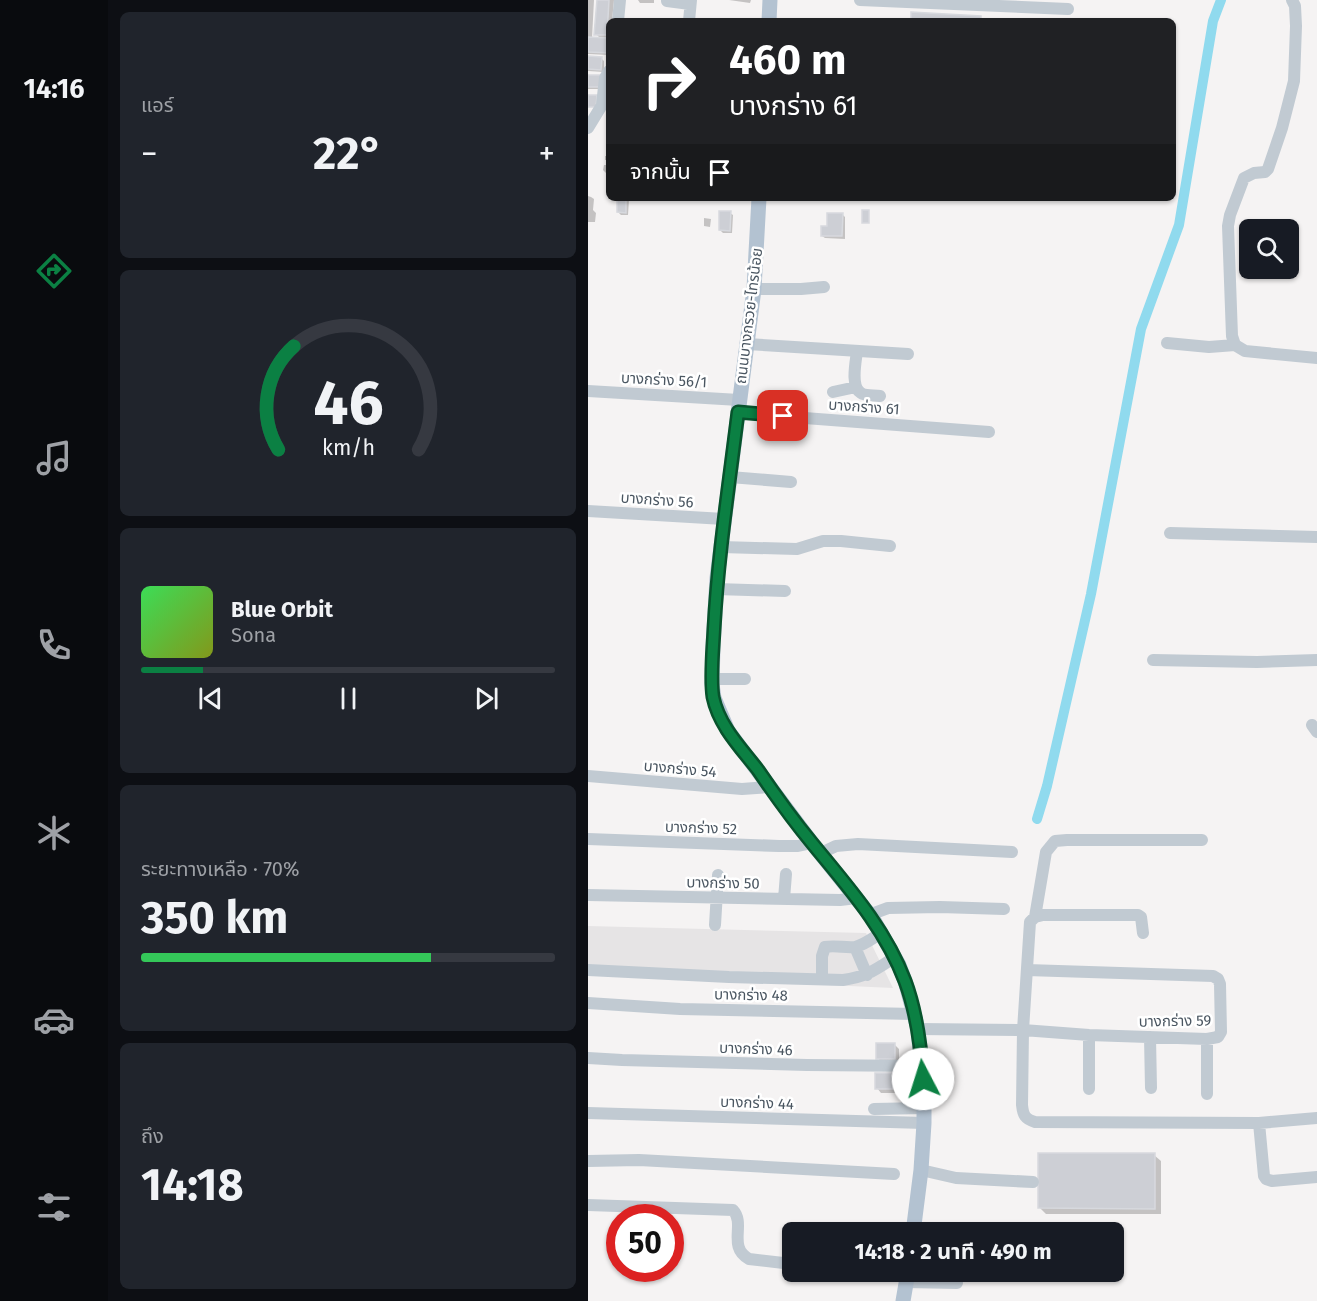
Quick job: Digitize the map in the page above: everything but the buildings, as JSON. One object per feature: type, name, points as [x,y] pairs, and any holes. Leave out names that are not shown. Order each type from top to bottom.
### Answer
[{"type":"main road","points":[[769,18],[770,0]]},
{"type":"main road","name":"ถนนบางกรวย-ไทรน้อย","points":[[759,201],[754,290],[716,589],[712,679],[714,698],[728,731],[869,915],[895,957],[906,984],[918,1029],[924,1116],[921,1170],[914,1222]]},
{"type":"main road","points":[[903,1301],[904,1282]]},
{"type":"street","points":[[618,18],[620,0]]},
{"type":"street","points":[[860,0],[1068,9]]},
{"type":"street","points":[[1235,345],[1232,336],[1228,226],[1244,178],[1268,169],[1282,128],[1294,81],[1296,26],[1295,6],[1292,0]]},
{"type":"street","points":[[667,2],[691,2],[689,18]]},
{"type":"street","points":[[588,128],[606,108],[606,76]]},
{"type":"street","points":[[754,290],[824,287]]},
{"type":"street","points":[[1167,343],[1209,347],[1235,345],[1245,351],[1317,358]]},
{"type":"street","points":[[747,344],[908,354]]},
{"type":"street","points":[[857,351],[856,387],[864,395],[880,396]]},
{"type":"street","points":[[833,392],[856,387]]},
{"type":"street","name":"บางกร่าง 56/1","points":[[588,391],[739,406]]},
{"type":"street","name":"บางกร่าง 61","points":[[739,406],[989,432]]},
{"type":"street","points":[[730,477],[792,482]]},
{"type":"street","name":"บางกร่าง 56","points":[[588,511],[724,519]]},
{"type":"street","points":[[1170,533],[1317,537]]},
{"type":"street","points":[[721,547],[797,549],[823,541],[890,546]]},
{"type":"street","points":[[716,589],[785,591]]},
{"type":"street","points":[[1154,660],[1257,662],[1317,660]]},
{"type":"street","points":[[712,679],[745,679]]},
{"type":"street","name":"บางกร่าง 54","points":[[588,776],[742,789],[769,787]]},
{"type":"street","name":"บางกร่าง 52","points":[[588,839],[816,848],[858,844],[1012,852]]},
{"type":"street","points":[[1035,917],[1046,852],[1055,842],[1066,840],[1202,840]]},
{"type":"street","points":[[784,899],[786,874]]},
{"type":"street","points":[[715,925],[718,875]]},
{"type":"street","name":"บางกร่าง 50","points":[[588,895],[840,900],[857,898]]},
{"type":"street","points":[[869,915],[888,908],[1004,909]]},
{"type":"street","points":[[1143,933],[1141,917],[1138,915],[1043,915],[1035,917],[1030,922],[1023,1030],[1022,1105],[1023,1114],[1027,1119],[1035,1122],[1259,1123],[1317,1118]]},
{"type":"street","points":[[822,979],[822,956],[825,947],[855,947],[881,933]]},
{"type":"street","points":[[855,947],[867,975]]},
{"type":"street","points":[[588,970],[843,980],[867,975],[895,957]]},
{"type":"street","name":"บางกร่าง 59","points":[[918,1029],[1023,1030],[1207,1039],[1216,1038],[1221,1032],[1220,984],[1215,977],[1027,970]]},
{"type":"street","name":"บางกร่าง 48","points":[[588,1003],[680,1009],[914,1014]]},
{"type":"street","points":[[1089,1035],[1089,1089]]},
{"type":"street","points":[[1150,1037],[1151,1088]]},
{"type":"street","points":[[1207,1039],[1207,1094]]},
{"type":"street","name":"บางกร่าง 46","points":[[588,1058],[819,1066],[922,1066]]},
{"type":"street","points":[[874,1109],[924,1116]]},
{"type":"street","name":"บางกร่าง 44","points":[[588,1113],[924,1116]]},
{"type":"street","points":[[1259,1123],[1266,1179],[1272,1181],[1317,1177]]},
{"type":"street","points":[[588,1161],[639,1160],[894,1174]]},
{"type":"street","points":[[921,1170],[957,1178],[1033,1182]]},
{"type":"street","points":[[588,1205],[733,1210],[737,1219],[738,1249],[743,1256],[748,1259],[782,1263]]},
{"type":"street","points":[[950,1282],[957,1283]]},
{"type":"shaded area","points":[[588,926],[866,933],[893,988],[588,974]]},
{"type":"waterway","points":[[1037,819],[1047,786],[1091,594],[1141,329],[1179,225],[1213,21],[1221,0]]},
{"type":"route","points":[[783,416],[738,412],[717,578],[712,684],[714,698],[728,731],[812,843],[873,919],[887,943],[906,984],[918,1029],[923,1079]]}]
